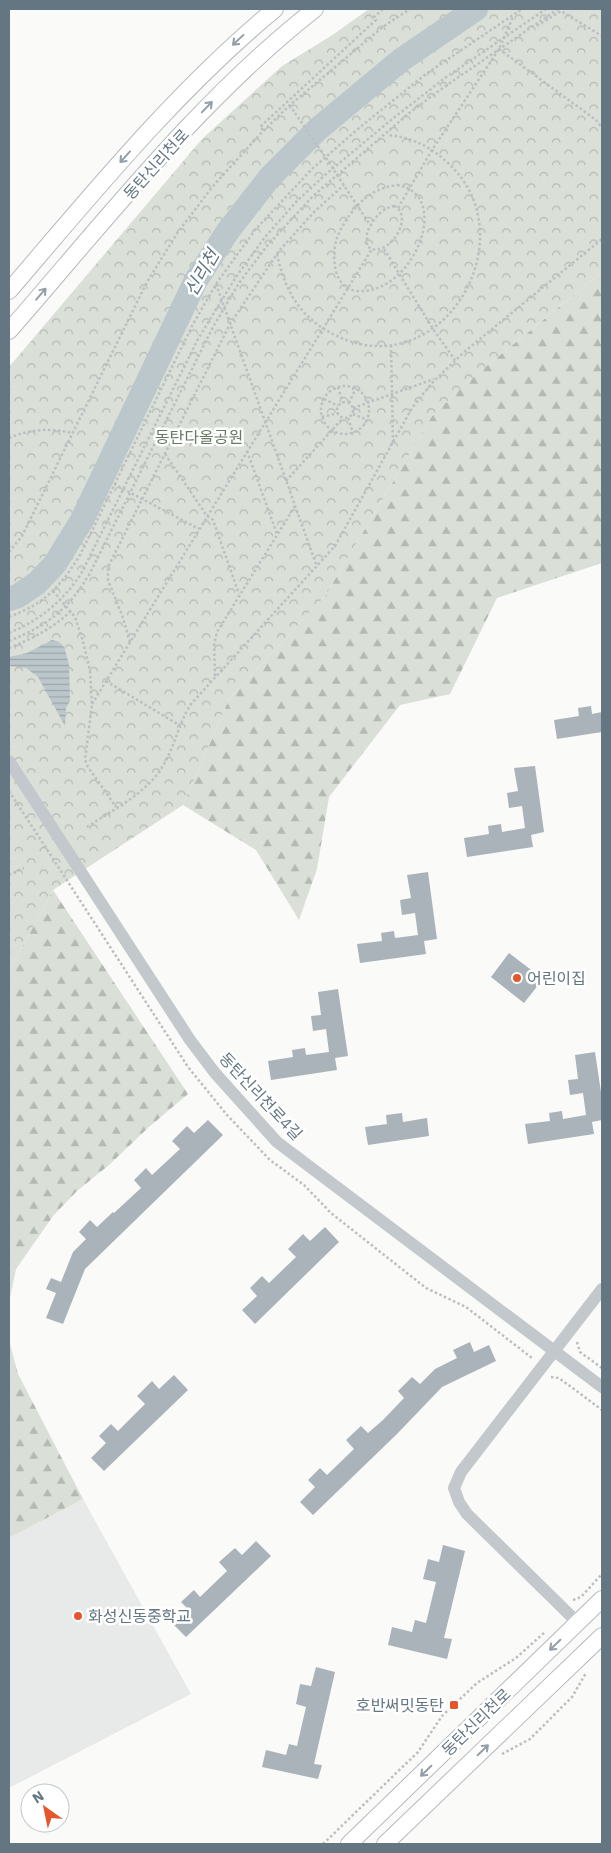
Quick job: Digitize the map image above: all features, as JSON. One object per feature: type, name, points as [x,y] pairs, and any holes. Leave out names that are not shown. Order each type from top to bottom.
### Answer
[{"type":"main road","name":"동탄신리천로","points":[[9,291],[167,109],[248,31],[275,9]]},
{"type":"main road","name":"동탄신리천로","points":[[9,331],[215,98],[267,49],[316,9]]},
{"type":"main road","name":"동탄신리천로","points":[[349,1844],[602,1599]]},
{"type":"main road","name":"동탄신리천로","points":[[385,1844],[602,1636]]},
{"type":"street","name":"동탄신리천로4길","points":[[9,761],[190,1040],[242,1104],[277,1142],[602,1388]]},
{"type":"street","points":[[578,1622],[467,1514],[459,1502],[454,1488],[461,1472],[602,1288]]},
{"type":"path","points":[[263,130],[260,127],[376,20],[374,17],[383,9]]},
{"type":"path","points":[[9,552],[22,536],[146,282],[178,232],[213,186],[263,130],[290,104],[384,26],[410,9]]},
{"type":"path","points":[[9,617],[38,603],[53,591],[79,557],[192,326],[216,284],[244,244],[268,215],[312,169],[352,133],[414,83],[522,9]]},
{"type":"path","points":[[9,633],[37,619],[60,600],[81,574],[198,339],[222,299],[265,237],[297,201],[332,168],[431,89],[546,9]]},
{"type":"path","points":[[9,641],[41,627],[66,606],[78,592],[90,573],[224,307],[244,277],[286,224],[313,196],[408,114],[558,9]]},
{"type":"path","points":[[537,26],[561,11],[602,36]]},
{"type":"path","points":[[398,208],[432,150],[499,49],[513,15]]},
{"type":"path","points":[[499,49],[596,120],[602,128]]},
{"type":"path","points":[[290,104],[370,225]]},
{"type":"path","points":[[277,254],[280,271],[291,296],[306,315],[323,329],[347,341],[375,346],[412,340],[433,329],[444,320],[464,295],[472,280],[480,248],[476,212],[472,196],[454,168],[432,150],[410,139],[388,135]]},
{"type":"path","points":[[130,642],[108,580],[108,567],[230,324],[277,254],[315,210],[344,185]]},
{"type":"path","points":[[397,185],[410,188],[419,197],[424,214],[421,238],[416,252],[399,274],[390,282],[376,289],[356,291],[348,288],[338,276],[335,267],[334,254],[340,230],[357,205],[368,195],[387,186],[397,185]]},
{"type":"path","points":[[394,206],[398,208],[402,224],[395,238],[384,248],[372,250],[367,246],[366,239],[366,232],[370,225],[387,207],[394,206]]},
{"type":"path","points":[[86,827],[143,789],[154,779],[168,756],[179,725],[191,704],[317,567],[340,539],[412,408],[436,378],[455,360],[602,239]]},
{"type":"path","points":[[384,248],[433,329],[455,360]]},
{"type":"path","points":[[92,704],[372,250]]},
{"type":"path","points":[[216,284],[317,567]]},
{"type":"path","points":[[391,344],[393,443]]},
{"type":"path","points":[[353,408],[436,378]]},
{"type":"path","points":[[348,386],[356,388],[368,402],[369,415],[367,420],[361,428],[353,433],[346,434],[332,430],[322,417],[321,410],[324,399],[332,390],[338,387],[348,386]]},
{"type":"path","points":[[338,387],[342,403]]},
{"type":"path","points":[[349,403],[356,388]]},
{"type":"path","points":[[324,399],[338,406]]},
{"type":"path","points":[[338,406],[342,403],[349,403]]},
{"type":"path","points":[[338,406],[338,413],[343,418],[348,418],[352,414],[353,408],[349,403]]},
{"type":"path","points":[[322,417],[338,413]]},
{"type":"path","points":[[352,414],[367,420]]},
{"type":"path","points":[[286,481],[343,418]]},
{"type":"path","points":[[348,418],[353,433]]},
{"type":"path","points":[[9,438],[26,432],[45,429],[73,433]]},
{"type":"path","points":[[247,451],[277,534]]},
{"type":"path","points":[[165,454],[207,516],[213,520],[239,594]]},
{"type":"path","points":[[114,484],[199,529]]},
{"type":"path","points":[[215,676],[215,637],[239,594],[295,506]]},
{"type":"path","points":[[53,591],[75,617],[83,641],[91,681],[92,704],[85,760],[116,808]]},
{"type":"path","points":[[9,648],[53,626],[71,611]]},
{"type":"path","points":[[106,681],[179,725]]},
{"type":"path","points":[[9,876],[24,868]]},
{"type":"path","points":[[9,899],[9,913]]},
{"type":"path","points":[[578,1337],[577,1343],[580,1352],[602,1368]]},
{"type":"path","points":[[548,1378],[554,1376],[559,1378],[602,1410]]},
{"type":"path","points":[[566,1600],[577,1599],[602,1574]]},
{"type":"path","points":[[323,1844],[418,1752],[442,1716],[477,1683],[516,1658],[552,1626]]},
{"type":"path","points":[[498,1756],[530,1739],[572,1697],[587,1671]]},
{"type":"shaded area","points":[[52,640],[59,642],[64,647],[69,664],[70,701],[66,708],[65,726],[38,677],[26,668],[9,666],[9,657],[27,653]]},
{"type":"shaded area","name":"화성신동중학교","points":[[83,1499],[191,1694],[9,1788],[9,1538]]},
{"type":"green space","name":"동탄다올공원","points":[[369,9],[602,9],[602,272],[468,381],[432,416],[325,596],[229,699],[183,805],[53,890],[9,971],[9,367],[202,139],[282,66],[331,36]]},
{"type":"green space","points":[[602,272],[602,563],[497,598],[450,694],[400,705],[329,797],[317,869],[299,920],[256,850],[183,805],[229,699],[325,596],[432,416],[468,381]]},
{"type":"green space","points":[[53,890],[188,1094],[77,1191],[53,1216],[16,1269],[9,1303],[9,971]]},
{"type":"green space","points":[[9,1340],[18,1374],[83,1499],[9,1538]]},
{"type":"building","points":[[591,706],[592,714],[602,712],[602,732],[557,739],[554,720],[579,716],[578,708]]},
{"type":"building","points":[[535,766],[544,832],[531,835],[533,847],[467,857],[464,838],[489,834],[488,826],[501,824],[502,832],[525,828],[522,806],[509,808],[507,793],[518,791],[514,768]]},
{"type":"building","points":[[428,872],[437,939],[424,941],[426,954],[360,963],[357,944],[382,941],[381,933],[394,931],[395,938],[418,935],[415,913],[402,915],[400,900],[411,898],[407,875]]},
{"type":"building","name":"어린이집","points":[[509,953],[543,979],[524,1003],[491,977]]},
{"type":"building","points":[[338,989],[348,1056],[335,1058],[337,1070],[271,1080],[268,1061],[293,1057],[292,1050],[305,1048],[306,1055],[329,1052],[326,1029],[313,1031],[311,1016],[321,1015],[318,992]]},
{"type":"building","points":[[595,1052],[602,1099],[602,1120],[592,1122],[594,1134],[528,1144],[525,1124],[550,1121],[549,1113],[562,1111],[563,1119],[586,1115],[583,1093],[570,1095],[568,1080],[578,1079],[575,1055]]},
{"type":"building","points":[[402,1113],[403,1122],[427,1118],[429,1136],[368,1145],[365,1127],[387,1124],[386,1115]]},
{"type":"building","points":[[208,1120],[223,1135],[85,1269],[63,1324],[46,1318],[56,1293],[46,1289],[51,1278],[61,1282],[73,1252],[86,1239],[79,1232],[90,1220],[97,1227],[141,1188],[134,1180],[146,1168],[152,1175],[180,1149],[172,1141],[187,1126],[194,1133]]},
{"type":"building","points":[[325,1227],[339,1242],[255,1324],[242,1310],[257,1296],[250,1288],[262,1276],[269,1283],[296,1257],[288,1249],[303,1234],[310,1241]]},
{"type":"building","points":[[470,1342],[474,1352],[489,1345],[496,1361],[442,1387],[397,1434],[313,1515],[300,1502],[315,1487],[308,1480],[320,1468],[327,1475],[354,1449],[346,1440],[361,1426],[368,1433],[383,1420],[404,1398],[398,1391],[412,1377],[420,1384],[435,1369],[457,1358],[453,1350]]},
{"type":"building","points":[[174,1375],[188,1390],[104,1471],[91,1458],[106,1443],[99,1436],[111,1424],[118,1431],[145,1404],[137,1396],[152,1381],[159,1389]]},
{"type":"building","points":[[256,1541],[271,1556],[186,1637],[173,1624],[188,1609],[181,1602],[194,1590],[200,1597],[227,1571],[219,1562],[235,1548],[242,1555]]},
{"type":"building","points":[[443,1545],[465,1551],[444,1638],[452,1639],[447,1659],[388,1645],[392,1627],[412,1632],[415,1620],[426,1623],[436,1582],[423,1579],[428,1559],[439,1562]]},
{"type":"building","points":[[316,1667],[335,1672],[314,1764],[322,1765],[318,1779],[262,1767],[266,1750],[286,1755],[289,1744],[297,1746],[306,1707],[296,1704],[300,1684],[311,1686]]},
{"type":"waterway","name":"신리천","points":[[9,599],[18,596],[37,583],[55,564],[82,520],[196,280],[228,231],[270,177],[318,129],[401,60],[476,9]]},
{"type":"place","name":"어린이집","points":[[517,978]]},
{"type":"place","name":"화성신동중학교","points":[[78,1616]]},
{"type":"place","name":"호반써밋동탄","points":[[454,1705]]}]
